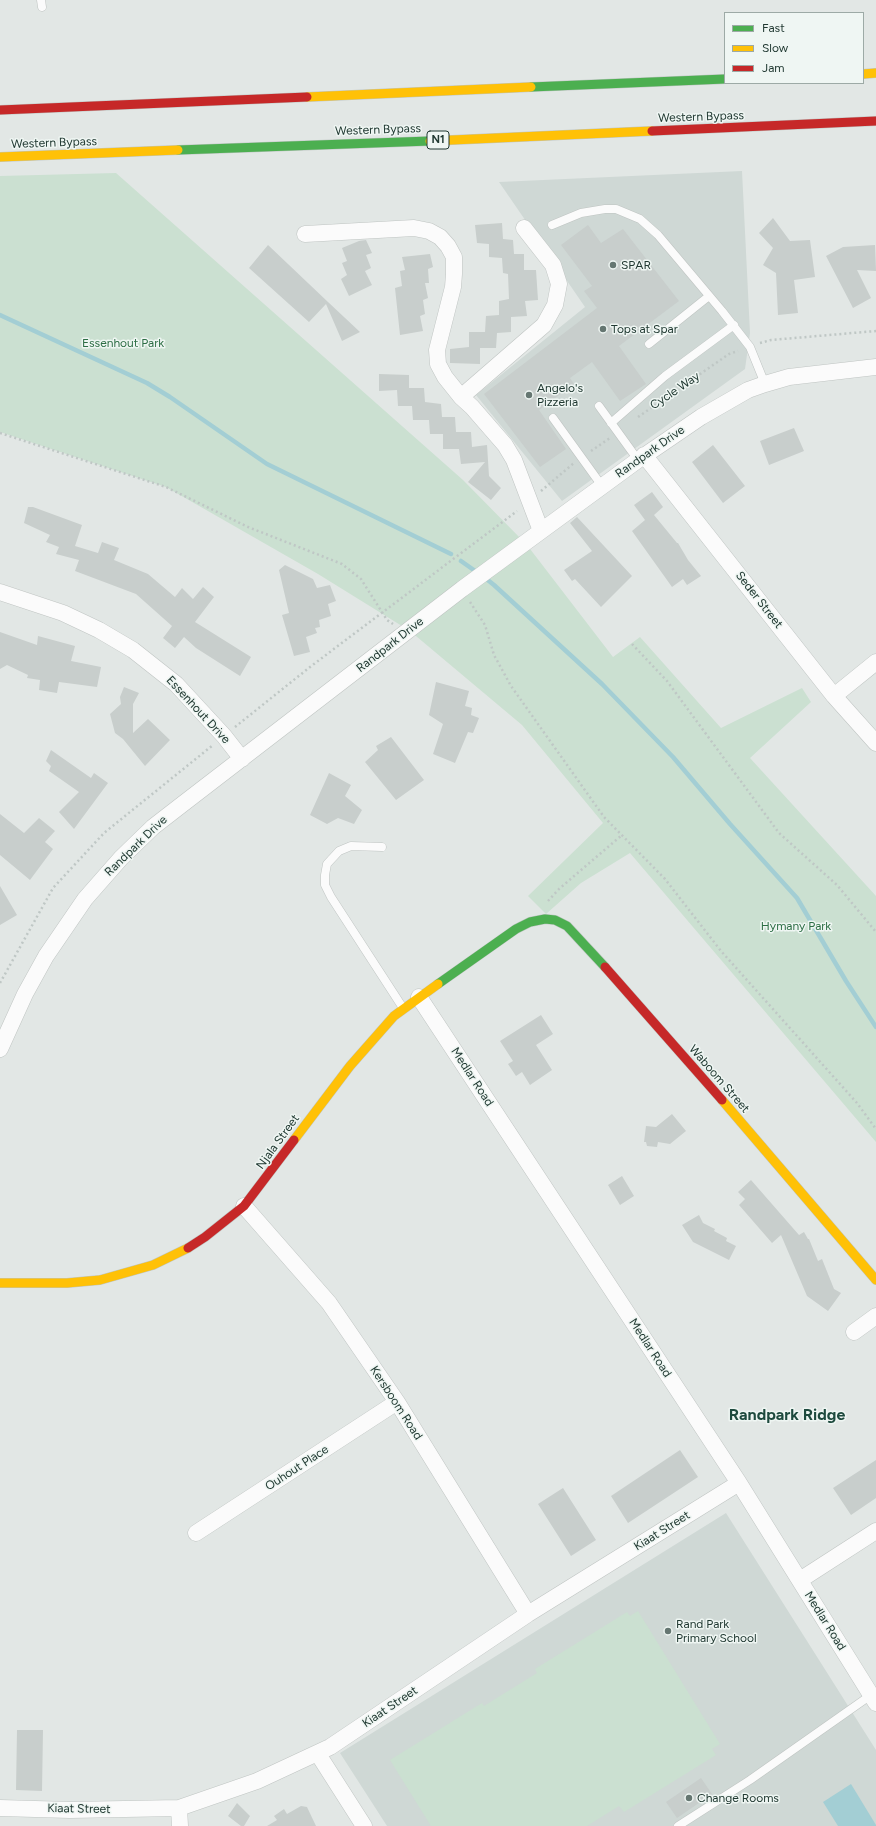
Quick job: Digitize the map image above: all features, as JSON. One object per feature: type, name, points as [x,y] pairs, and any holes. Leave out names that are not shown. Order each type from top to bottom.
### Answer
[{"type":"main road","points":[[864,74],[876,73]]},
{"type":"main road","points":[[0,110],[724,79]]},
{"type":"main road","name":"Western Bypass","points":[[0,157],[876,121]]},
{"type":"main road","name":"Waboom Street","points":[[530,922],[545,919],[555,920],[567,926],[576,934],[731,1110],[876,1280]]},
{"type":"main road","name":"Njala Street","points":[[0,1283],[67,1283],[100,1280],[146,1267],[188,1248],[205,1237],[244,1206],[350,1066],[377,1034],[419,997],[503,937],[530,922]]},
{"type":"street","points":[[305,234],[414,228],[429,231],[440,237],[454,257],[454,274],[453,286],[437,350],[438,364],[445,377],[461,397],[472,407],[505,445],[514,460],[541,531]]},
{"type":"street","points":[[461,397],[544,326],[555,305],[559,284],[553,266],[524,228]]},
{"type":"street","name":"Randpark Drive","points":[[0,1049],[21,1001],[46,956],[85,899],[121,858],[153,827],[468,585],[602,486],[701,417],[748,390],[789,377],[876,367]]},
{"type":"street","name":"Seder Street","points":[[641,458],[834,696],[876,743]]},
{"type":"street","name":"Essenhout Drive","points":[[0,592],[63,613],[100,630],[132,650],[176,684],[224,736],[242,759]]},
{"type":"street","points":[[834,696],[876,662]]},
{"type":"street","name":"Medlar Road","points":[[419,997],[739,1483],[874,1699]]},
{"type":"street","name":"Kersboom Road","points":[[244,1206],[329,1303],[397,1402],[528,1614]]},
{"type":"street","points":[[854,1332],[876,1316]]},
{"type":"street","name":"Ouhout Place","points":[[196,1533],[397,1402]]},
{"type":"street","name":"Kiaat Street","points":[[0,1808],[70,1810],[180,1808],[257,1781],[318,1754],[528,1614],[739,1483]]},
{"type":"street","points":[[800,1580],[876,1531]]},
{"type":"street","points":[[318,1754],[364,1826]]},
{"type":"street","points":[[180,1808],[180,1826]]},
{"type":"lane","points":[[552,225],[565,218],[593,211],[616,209],[627,212],[640,219],[658,235],[734,325],[750,347],[765,384]]},
{"type":"lane","points":[[650,344],[709,296]]},
{"type":"lane","points":[[611,423],[665,376],[734,325]]},
{"type":"lane","points":[[599,406],[618,432],[641,458]]},
{"type":"lane","points":[[553,418],[602,486]]},
{"type":"lane","points":[[382,847],[351,846],[339,851],[327,864],[324,875],[325,885],[331,897],[404,1009]]},
{"type":"lane","points":[[678,1826],[874,1699]]},
{"type":"path","name":"Cycle Way","points":[[504,522],[581,458],[649,408],[729,354],[771,340],[876,331]]},
{"type":"path","points":[[0,433],[166,487],[248,527],[342,564],[361,579],[387,620],[396,626]]},
{"type":"path","points":[[468,585],[485,625],[494,655],[511,686],[604,816],[665,879],[721,951],[857,1103],[876,1129]]},
{"type":"path","points":[[632,644],[667,681],[779,833],[837,885],[876,932]]},
{"type":"path","points":[[530,922],[559,888],[622,835]]},
{"type":"shaded area","points":[[742,171],[750,333],[745,369],[562,501],[476,395],[585,307],[499,182]]},
{"type":"shaded area","name":"Rand Park Primary School","points":[[726,1513],[876,1750],[876,1826],[387,1826],[340,1753]]},
{"type":"green space","points":[[116,173],[463,480],[527,545],[613,657],[640,637],[721,728],[802,688],[811,702],[750,758],[876,896],[876,1142],[630,853],[581,883],[546,914],[528,896],[603,823],[522,725],[410,631],[318,574],[166,487],[0,432],[0,176]]},
{"type":"green space","points":[[638,1611],[720,1744],[712,1749],[716,1755],[624,1812],[619,1806],[587,1826],[431,1826],[390,1760],[482,1703],[484,1706],[537,1673],[535,1669],[627,1612],[630,1616]]},
{"type":"water","points":[[851,1784],[876,1826],[838,1826],[823,1802]]},
{"type":"building","points":[[773,218],[790,241],[810,240],[815,277],[794,280],[798,313],[778,315],[776,273],[763,265],[773,248],[759,233]]},
{"type":"building","points":[[502,223],[503,239],[513,240],[514,254],[524,254],[524,270],[536,270],[538,300],[525,301],[527,316],[511,317],[511,332],[497,333],[496,348],[480,348],[480,364],[450,363],[450,349],[469,347],[469,332],[485,332],[486,316],[499,315],[499,301],[509,299],[508,274],[503,273],[502,258],[489,257],[489,244],[477,243],[475,225]]},
{"type":"building","points":[[588,225],[601,243],[623,229],[679,301],[619,346],[646,384],[620,401],[592,362],[570,378],[574,384],[539,410],[566,449],[540,467],[484,394],[597,308],[584,291],[592,286],[561,245]]},
{"type":"building","points":[[366,240],[372,253],[366,255],[371,268],[365,271],[372,285],[349,296],[341,279],[347,275],[342,263],[347,261],[342,248],[359,241]]},
{"type":"building","points":[[268,245],[360,332],[342,341],[326,304],[309,322],[249,268]]},
{"type":"building","points":[[875,245],[876,271],[857,270],[871,298],[853,308],[826,256],[843,247]]},
{"type":"building","points":[[430,254],[433,267],[428,269],[429,283],[425,283],[428,298],[423,300],[425,314],[420,316],[423,331],[400,335],[395,288],[402,286],[400,271],[405,270],[402,257]]},
{"type":"building","points":[[379,374],[409,375],[409,388],[424,388],[425,402],[441,404],[442,417],[455,417],[456,432],[471,432],[472,447],[487,445],[489,476],[501,488],[491,500],[468,482],[485,462],[461,464],[459,449],[443,449],[443,434],[430,434],[429,420],[413,420],[412,406],[398,406],[397,390],[379,391]]},
{"type":"building","points":[[794,428],[804,451],[769,465],[760,441]]},
{"type":"building","points":[[713,445],[745,486],[723,503],[692,462]]},
{"type":"building","points":[[652,492],[663,507],[654,515],[678,543],[688,560],[701,576],[687,585],[683,579],[672,587],[632,531],[645,520],[634,505]]},
{"type":"building","points":[[28,507],[33,507],[82,525],[75,546],[98,553],[102,542],[119,548],[114,560],[148,574],[175,597],[182,588],[193,599],[203,587],[214,597],[195,622],[251,657],[240,676],[196,648],[184,637],[175,648],[163,638],[172,626],[136,594],[75,571],[79,560],[56,554],[59,547],[46,542],[50,535],[24,523]]},
{"type":"building","points":[[577,517],[632,576],[601,607],[575,579],[572,581],[564,570],[592,551],[570,523]]},
{"type":"building","points":[[285,565],[313,579],[317,588],[330,585],[336,601],[328,604],[331,616],[319,620],[320,627],[315,628],[317,633],[306,637],[310,652],[294,656],[282,615],[289,613],[279,570]]},
{"type":"building","points":[[0,632],[37,645],[38,636],[75,646],[71,661],[101,667],[97,687],[59,682],[57,693],[39,690],[40,680],[27,678],[28,675],[7,665],[0,669]]},
{"type":"building","points":[[436,682],[469,691],[465,706],[472,708],[471,715],[479,718],[473,733],[468,732],[455,763],[433,754],[443,724],[429,715]]},
{"type":"building","points":[[124,687],[139,693],[133,704],[133,733],[148,719],[170,740],[145,766],[123,739],[115,733],[110,714],[121,704],[120,697]]},
{"type":"building","points":[[391,737],[424,780],[396,800],[365,762],[378,750],[376,746]]},
{"type":"building","points":[[51,750],[91,778],[94,773],[108,783],[74,829],[59,812],[79,792],[49,771],[51,766],[46,761]]},
{"type":"building","points":[[329,773],[351,785],[345,796],[362,810],[354,824],[338,818],[327,824],[310,815]]},
{"type":"building","points":[[0,814],[24,833],[39,818],[55,831],[45,842],[53,849],[30,880],[0,855]]},
{"type":"building","points":[[0,886],[17,915],[0,925]]},
{"type":"building","points":[[541,1015],[553,1034],[536,1045],[552,1070],[530,1085],[522,1072],[516,1076],[508,1064],[513,1061],[500,1041]]},
{"type":"building","points":[[672,1114],[686,1131],[670,1144],[658,1142],[657,1147],[647,1146],[646,1142],[644,1142],[646,1126],[656,1127]]},
{"type":"building","points":[[622,1176],[634,1196],[620,1205],[608,1185]]},
{"type":"building","points":[[751,1180],[799,1235],[804,1232],[809,1239],[818,1261],[822,1259],[834,1289],[841,1293],[828,1311],[807,1296],[781,1235],[772,1243],[739,1205],[745,1199],[738,1192]]},
{"type":"building","points":[[699,1215],[703,1223],[715,1229],[714,1231],[727,1238],[726,1241],[736,1246],[729,1260],[693,1242],[682,1225]]},
{"type":"building","points":[[680,1450],[698,1477],[628,1523],[611,1496]]},
{"type":"building","points":[[876,1460],[876,1498],[851,1515],[833,1488]]},
{"type":"building","points":[[563,1488],[596,1540],[571,1556],[538,1504]]},
{"type":"building","points":[[17,1730],[43,1730],[42,1791],[16,1790]]},
{"type":"building","name":"Change Rooms","points":[[701,1778],[712,1794],[677,1818],[666,1802]]},
{"type":"building","points":[[237,1803],[250,1816],[244,1826],[241,1826],[228,1816]]},
{"type":"building","points":[[301,1806],[307,1807],[316,1826],[267,1826],[277,1820],[274,1816],[284,1809],[287,1814]]},
{"type":"waterway","points":[[0,315],[147,383],[170,397],[267,464],[451,554]]},
{"type":"waterway","points":[[461,561],[478,573]]},
{"type":"waterway","points":[[484,577],[602,684],[673,757],[730,824],[797,898],[846,981],[876,1027]]},
{"type":"traffic: fast","points":[[531,87],[724,79]]},
{"type":"traffic: fast","points":[[178,150],[430,141]]},
{"type":"traffic: fast","points":[[438,984],[516,929],[530,922],[545,919],[555,920],[567,926],[605,967]]},
{"type":"traffic: slow","points":[[864,74],[876,73]]},
{"type":"traffic: slow","points":[[307,97],[531,87]]},
{"type":"traffic: slow","points":[[430,141],[652,131]]},
{"type":"traffic: slow","points":[[0,157],[178,150]]},
{"type":"traffic: slow","points":[[294,1140],[350,1066],[394,1016],[438,984]]},
{"type":"traffic: slow","points":[[722,1100],[876,1280]]},
{"type":"traffic: slow","points":[[0,1283],[67,1283],[100,1280],[153,1265],[188,1248]]},
{"type":"traffic: jam","points":[[0,110],[307,97]]},
{"type":"traffic: jam","points":[[652,131],[876,121]]},
{"type":"traffic: jam","points":[[605,967],[722,1100]]},
{"type":"traffic: jam","points":[[188,1248],[205,1237],[244,1206],[294,1140]]},
{"type":"place","name":"SPAR","points":[[613,265]]},
{"type":"place","name":"Tops at Spar","points":[[603,329]]},
{"type":"place","name":"Angelo's Pizzeria","points":[[529,395]]},
{"type":"place","name":"Rand Park Primary School","points":[[668,1631]]},
{"type":"place","name":"Change Rooms","points":[[689,1798]]},
{"type":"district","name":"Randpark Ridge","points":[[787,1415]]},
{"type":"park label","name":"Essenhout Park","points":[[123,343]]},
{"type":"park label","name":"Hymany Park","points":[[796,926]]}]
